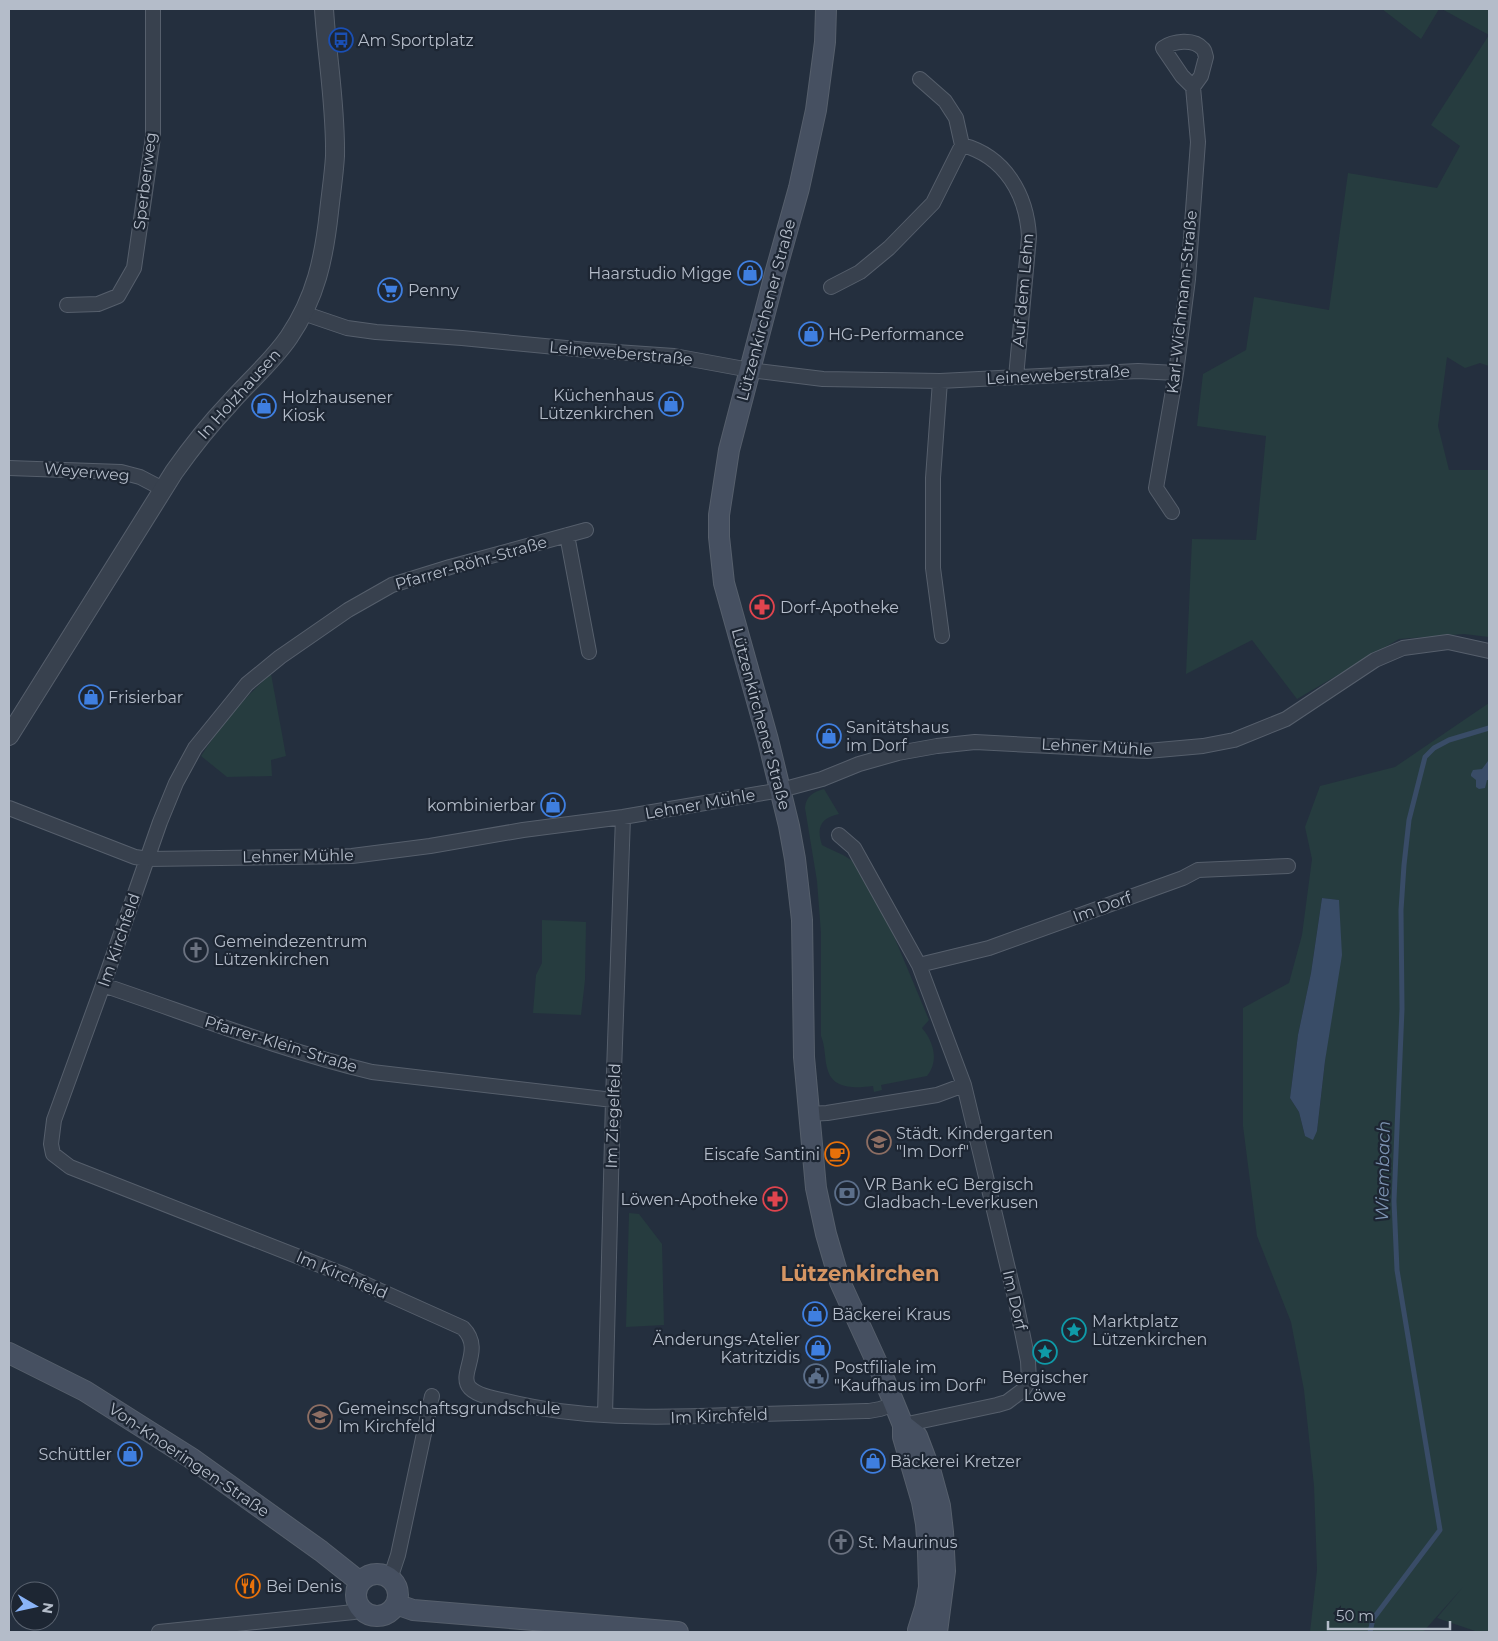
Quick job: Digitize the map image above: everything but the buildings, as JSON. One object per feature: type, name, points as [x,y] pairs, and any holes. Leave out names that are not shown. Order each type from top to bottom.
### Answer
[{"type":"main road","name":"Lützenkirchener Straße","points":[[826,9],[822,75],[814,120],[799,188],[729,450],[722,487],[719,538],[724,583],[781,790],[796,858],[802,920],[804,1057],[816,1188],[826,1234],[840,1282],[903,1425],[903,1437],[922,1502],[928,1543],[929,1570],[928,1597],[923,1632]]},
{"type":"main road","name":"Von-Knoeringen-Straße","points":[[9,1353],[84,1391],[191,1458],[321,1551],[360,1582]]},
{"type":"main road","points":[[377,1574],[390,1579],[395,1584],[398,1598],[392,1610],[380,1616],[366,1614],[357,1604],[356,1590],[360,1582],[370,1575],[377,1574]]},
{"type":"main road","points":[[396,1604],[413,1610],[678,1632]]},
{"type":"street","name":"Sperberweg","points":[[67,305],[98,304],[118,296],[134,268],[152,137],[153,9]]},
{"type":"street","name":"In Holzhausen","points":[[9,736],[163,488],[191,448],[229,403],[273,359],[290,336],[316,284],[323,257],[335,156],[324,9]]},
{"type":"street","points":[[830,287],[860,272],[889,248],[933,203],[962,145],[956,118],[945,102],[920,79]]},
{"type":"street","name":"Karl-Wichmann-Straße","points":[[1172,512],[1156,488],[1176,373],[1188,279],[1198,142],[1193,87]]},
{"type":"street","name":"Auf dem Lehn","points":[[962,145],[975,148],[994,160],[1013,181],[1023,200],[1028,220],[1029,237],[1016,377]]},
{"type":"street","name":"Leineweberstraße","points":[[303,313],[347,328],[376,332],[674,356],[750,370],[824,379],[940,381],[1138,371],[1176,373]]},
{"type":"street","points":[[940,381],[933,478],[932,568],[942,636]]},
{"type":"street","name":"Weyerweg","points":[[9,468],[120,472],[140,477],[163,488]]},
{"type":"street","name":"Pfarrer-Röhr-Straße","points":[[148,858],[176,783],[195,748],[247,684],[280,656],[348,610],[392,585],[586,530]]},
{"type":"street","name":"Pfarrer-Röhr-Straße","points":[[567,535],[589,652]]},
{"type":"street","name":"Lehner Mühle","points":[[9,808],[135,857],[352,856],[430,846],[781,790],[822,779],[859,764],[898,753],[937,746],[975,742],[1147,751],[1203,746],[1234,740],[1286,719],[1375,660],[1403,648],[1448,642],[1489,651]]},
{"type":"street","name":"Im Ziegelfeld","points":[[605,1415],[623,816]]},
{"type":"street","name":"Im Dorf","points":[[839,835],[854,848],[919,964],[964,1086],[1016,1302],[1028,1361],[1029,1381],[1023,1390],[1007,1402],[903,1425]]},
{"type":"street","name":"Im Kirchfeld","points":[[148,858],[54,1120],[51,1144],[54,1154],[60,1161],[79,1171],[344,1275],[463,1328],[469,1334],[472,1341],[472,1352],[467,1373],[468,1384],[476,1392],[496,1399],[561,1412],[651,1418],[869,1411],[894,1404]]},
{"type":"street","name":"Im Dorf","points":[[919,964],[989,948],[1183,878],[1198,870],[1288,866]]},
{"type":"street","name":"Pfarrer-Klein-Straße","points":[[103,984],[288,1049],[363,1070],[613,1100]]},
{"type":"street","points":[[808,1114],[827,1113],[937,1096],[964,1086]]},
{"type":"street","points":[[390,1579],[398,1555],[432,1396]]},
{"type":"street","points":[[160,1632],[354,1612],[361,1608]]},
{"type":"green space","points":[[1382,9],[1439,9],[1421,39]]},
{"type":"green space","points":[[1442,9],[1489,9],[1489,35]]},
{"type":"green space","points":[[1489,35],[1489,366],[1480,363],[1465,368],[1447,357],[1438,426],[1449,470],[1489,470],[1489,637],[1464,634],[1399,639],[1297,699],[1252,640],[1186,674],[1192,539],[1256,540],[1266,436],[1197,426],[1203,374],[1246,350],[1254,297],[1329,310],[1348,173],[1437,188],[1460,146],[1431,125]]},
{"type":"green space","points":[[271,674],[286,756],[271,760],[272,776],[227,777],[201,756],[233,713]]},
{"type":"green space","points":[[1489,703],[1489,1632],[1478,1632],[1437,1618],[1463,1587],[1423,1632],[1310,1632],[1317,1570],[1314,1486],[1304,1390],[1291,1322],[1257,1236],[1243,1126],[1243,1008],[1289,983],[1302,935],[1312,859],[1305,827],[1320,786],[1395,767]],"holes":[[[1322,898],[1338,900],[1325,1061],[1317,1131],[1305,1136],[1299,1112],[1290,1098],[1298,1035],[1311,973]]]},
{"type":"green space","points":[[824,789],[839,814],[828,818],[822,824],[820,839],[822,845],[844,855],[855,863],[893,934],[929,1020],[922,1028],[930,1039],[934,1052],[933,1064],[927,1076],[881,1085],[882,1090],[874,1092],[873,1086],[847,1086],[835,1082],[828,1071],[821,1036],[821,933],[817,881],[805,808],[807,800],[811,795]]},
{"type":"green space","points":[[542,920],[586,922],[585,980],[581,1015],[533,1013],[536,975],[542,963]]},
{"type":"green space","points":[[629,1213],[639,1214],[662,1244],[664,1325],[626,1327]]},
{"type":"water","points":[[1488,761],[1489,780],[1487,780],[1485,788],[1479,789],[1476,787],[1476,780],[1471,774],[1473,770],[1482,769]]},
{"type":"water","points":[[1322,898],[1339,900],[1342,955],[1325,1061],[1317,1131],[1313,1140],[1305,1136],[1299,1112],[1290,1098],[1298,1035],[1311,973]]},
{"type":"waterway","name":"Wiembach","points":[[1370,1632],[1373,1619],[1440,1530],[1397,1270],[1394,1201],[1402,1009],[1401,910],[1409,820],[1425,757],[1434,748],[1449,740],[1489,728]]},
{"type":"place","name":"Am Sportplatz","points":[[341,40]]},
{"type":"place","name":"Haarstudio Migge","points":[[750,273]]},
{"type":"place","name":"Penny","points":[[390,290]]},
{"type":"place","name":"HG-Performance","points":[[811,334]]},
{"type":"place","name":"Küchenhaus Lützenkirchen","points":[[671,404]]},
{"type":"place","name":"Holzhausener Kiosk","points":[[264,406]]},
{"type":"place","name":"Dorf-Apotheke","points":[[762,607]]},
{"type":"place","name":"Frisierbar","points":[[91,697]]},
{"type":"place","name":"Sanitätshaus im Dorf","points":[[829,736]]},
{"type":"place","name":"kombinierbar","points":[[553,805]]},
{"type":"place","name":"Gemeindezentrum Lützenkirchen","points":[[196,950]]},
{"type":"place","name":"Städt. Kindergarten \"Im Dorf\"","points":[[879,1142]]},
{"type":"place","name":"Eiscafe Santini","points":[[837,1154]]},
{"type":"place","name":"VR Bank eG Bergisch Gladbach-Leverkusen","points":[[847,1193]]},
{"type":"place","name":"Löwen-Apotheke","points":[[775,1199]]},
{"type":"place","name":"Bäckerei Kraus","points":[[815,1314]]},
{"type":"place","name":"Marktplatz Lützenkirchen","points":[[1074,1330]]},
{"type":"place","name":"Änderungs-Atelier Katritzidis","points":[[818,1348]]},
{"type":"place","name":"Bergischer Löwe","points":[[1045,1352]]},
{"type":"place","name":"Postfiliale im \"Kaufhaus im Dorf\"","points":[[816,1376]]},
{"type":"place","name":"Gemeinschaftsgrundschule Im Kirchfeld","points":[[320,1417]]},
{"type":"place","name":"Schüttler","points":[[130,1454]]},
{"type":"place","name":"Bäckerei Kretzer","points":[[873,1461]]},
{"type":"place","name":"St. Maurinus","points":[[841,1542]]},
{"type":"place","name":"Bei Denis","points":[[248,1586]]},
{"type":"district","name":"Lützenkirchen","points":[[860,1273]]}]
